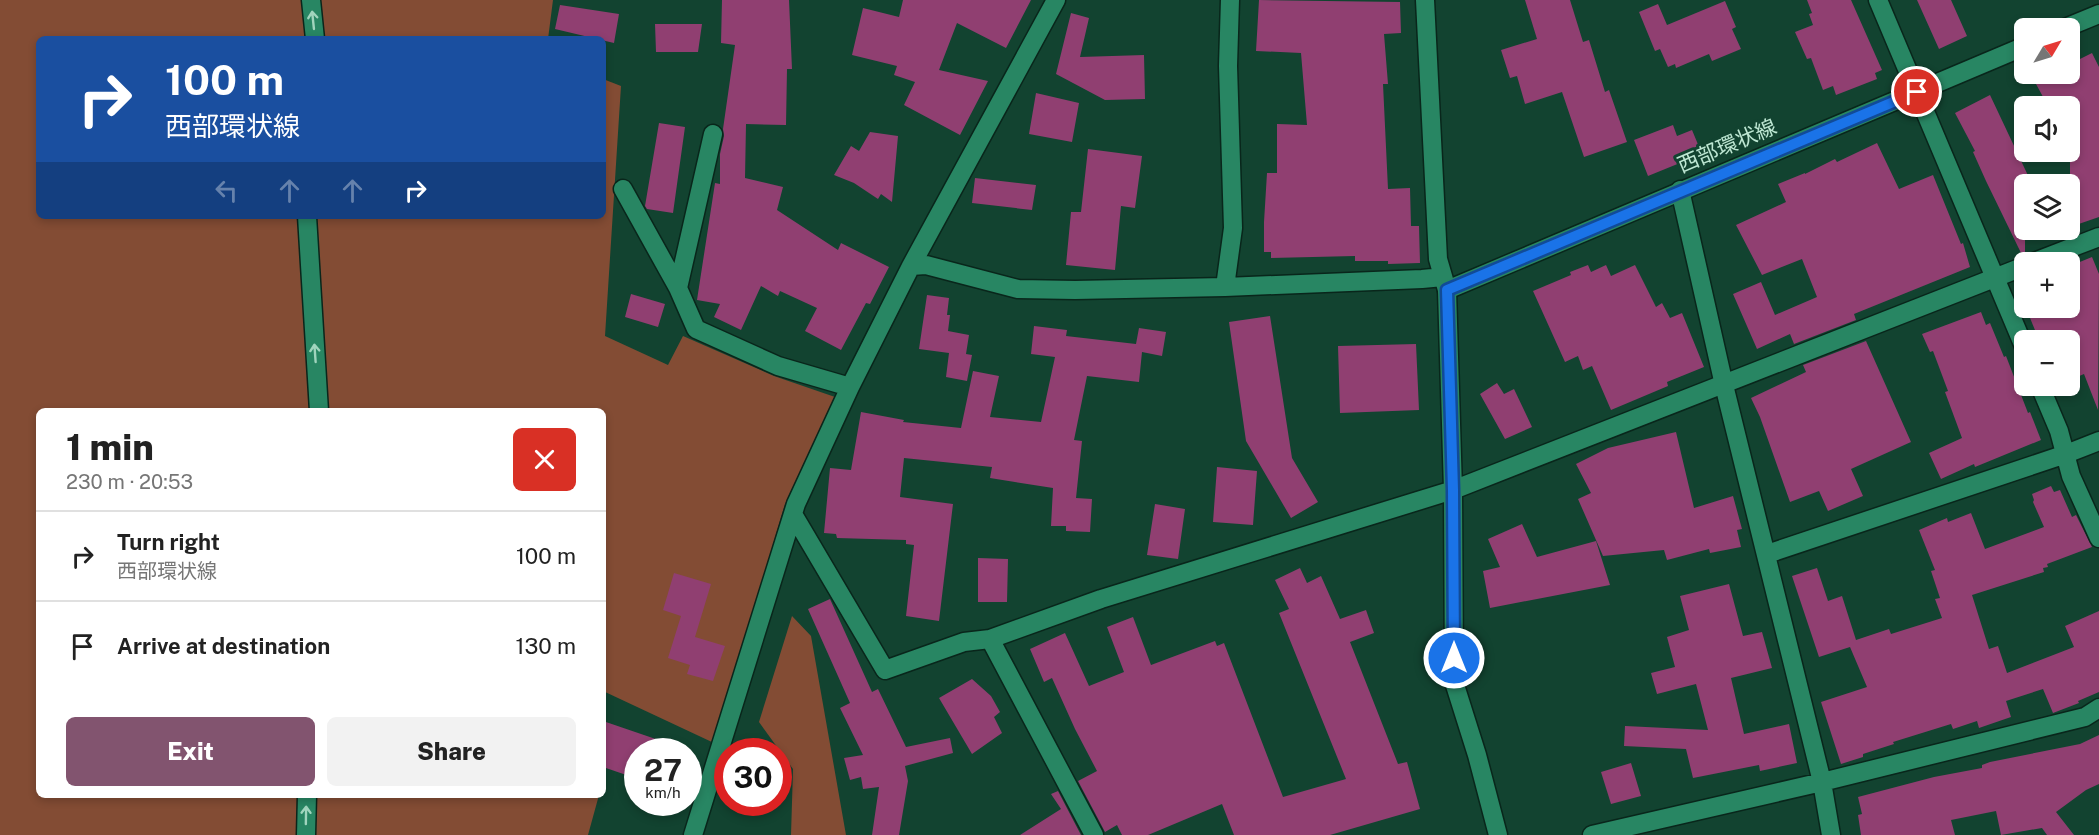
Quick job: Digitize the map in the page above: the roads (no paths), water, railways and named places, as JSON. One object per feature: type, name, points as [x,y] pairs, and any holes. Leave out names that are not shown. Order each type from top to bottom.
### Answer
[{"type":"street","points":[[311,0],[315,36]]},
{"type":"street","points":[[693,835],[796,504],[850,387],[911,266],[1056,0]]},
{"type":"street","points":[[1225,287],[1233,228],[1228,66],[1230,0]]},
{"type":"street","points":[[1425,0],[1438,260],[1445,283],[1453,490],[1454,682],[1477,755],[1498,835]]},
{"type":"street","points":[[1878,0],[2017,330]]},
{"type":"street","points":[[2080,22],[2099,14]]},
{"type":"street","name":"西部環状線","points":[[911,266],[926,265],[1018,289],[1225,287],[1422,279],[1445,283],[1680,190],[2014,51]]},
{"type":"street","points":[[678,288],[713,134]]},
{"type":"street","points":[[623,189],[678,288],[696,329],[778,366],[850,387]]},
{"type":"street","points":[[1680,190],[1724,385],[1822,782],[1831,835]]},
{"type":"street","points":[[307,219],[318,408]]},
{"type":"street","points":[[2060,252],[2099,237]]},
{"type":"street","points":[[794,514],[885,670],[964,642],[990,639],[1101,599],[1453,490],[2014,270]]},
{"type":"street","points":[[2044,396],[2059,431],[2071,476],[2099,538]]},
{"type":"street","points":[[1767,554],[2099,441]]},
{"type":"street","points":[[990,639],[1094,835]]},
{"type":"street","points":[[1592,835],[1822,782],[2085,717],[2099,708]]},
{"type":"street","points":[[306,835],[307,798]]}]
